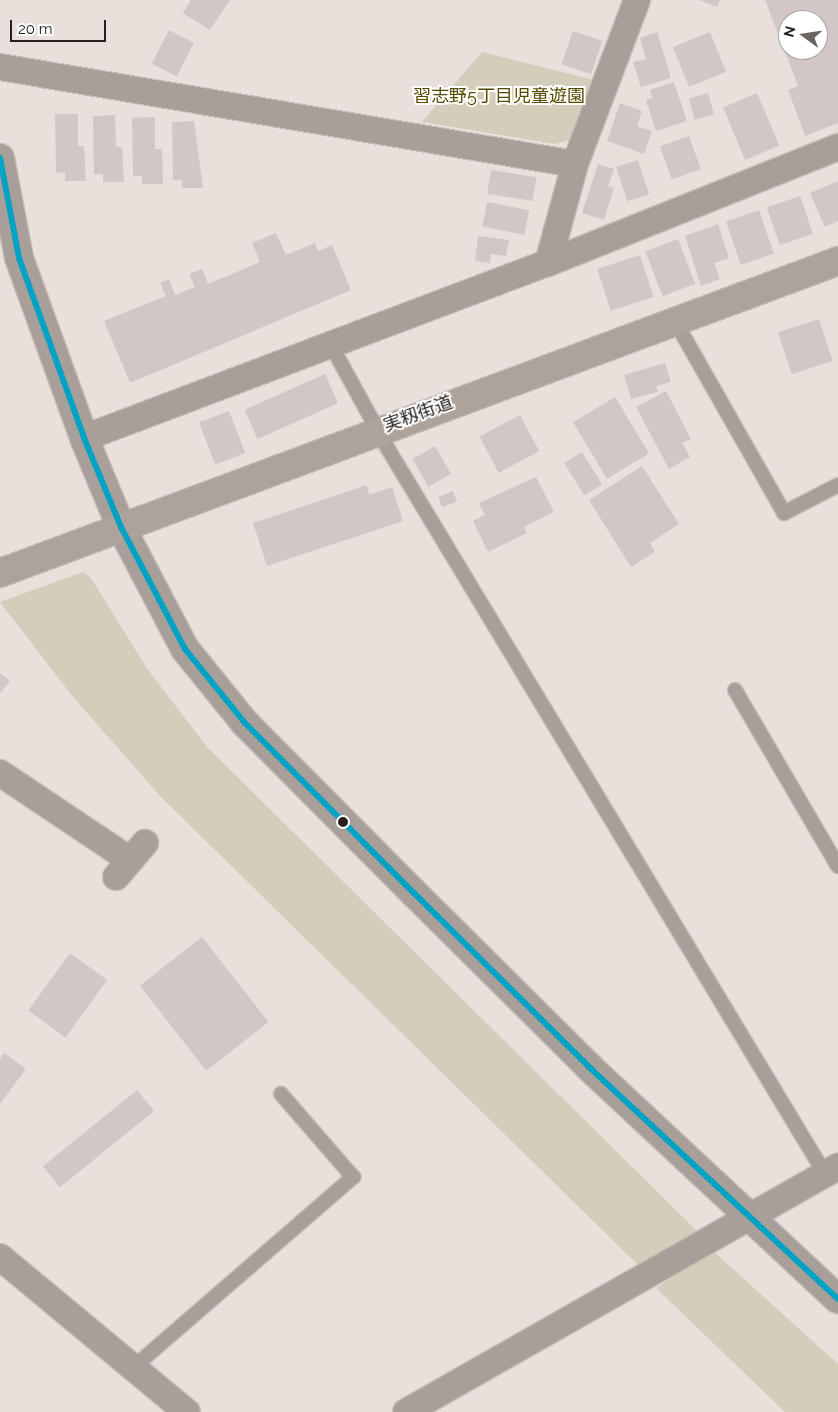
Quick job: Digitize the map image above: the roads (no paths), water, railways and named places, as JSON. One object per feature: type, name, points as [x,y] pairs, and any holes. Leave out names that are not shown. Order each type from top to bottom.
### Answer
[{"type":"main road","name":"実籾街道","points":[[0,573],[376,429],[838,261]]},
{"type":"street","points":[[548,263],[575,164],[637,0]]},
{"type":"street","points":[[0,67],[575,164]]},
{"type":"street","points":[[84,438],[548,263],[838,147]]},
{"type":"street","points":[[0,158],[19,258],[84,438],[121,527],[157,602],[214,689],[582,1060],[838,1299]]},
{"type":"street","points":[[0,773],[131,860]]},
{"type":"street","points":[[406,1412],[831,1170]]},
{"type":"street","points":[[0,1257],[135,1366],[187,1412]]},
{"type":"lane","points":[[675,321],[784,512],[838,485]]},
{"type":"lane","points":[[332,346],[376,429],[831,1170]]},
{"type":"lane","points":[[735,690],[838,866]]},
{"type":"lane","points":[[135,1366],[353,1177],[281,1094]]},
{"type":"park label","name":"習志野5丁目児童遊園","points":[[499,96]]}]
